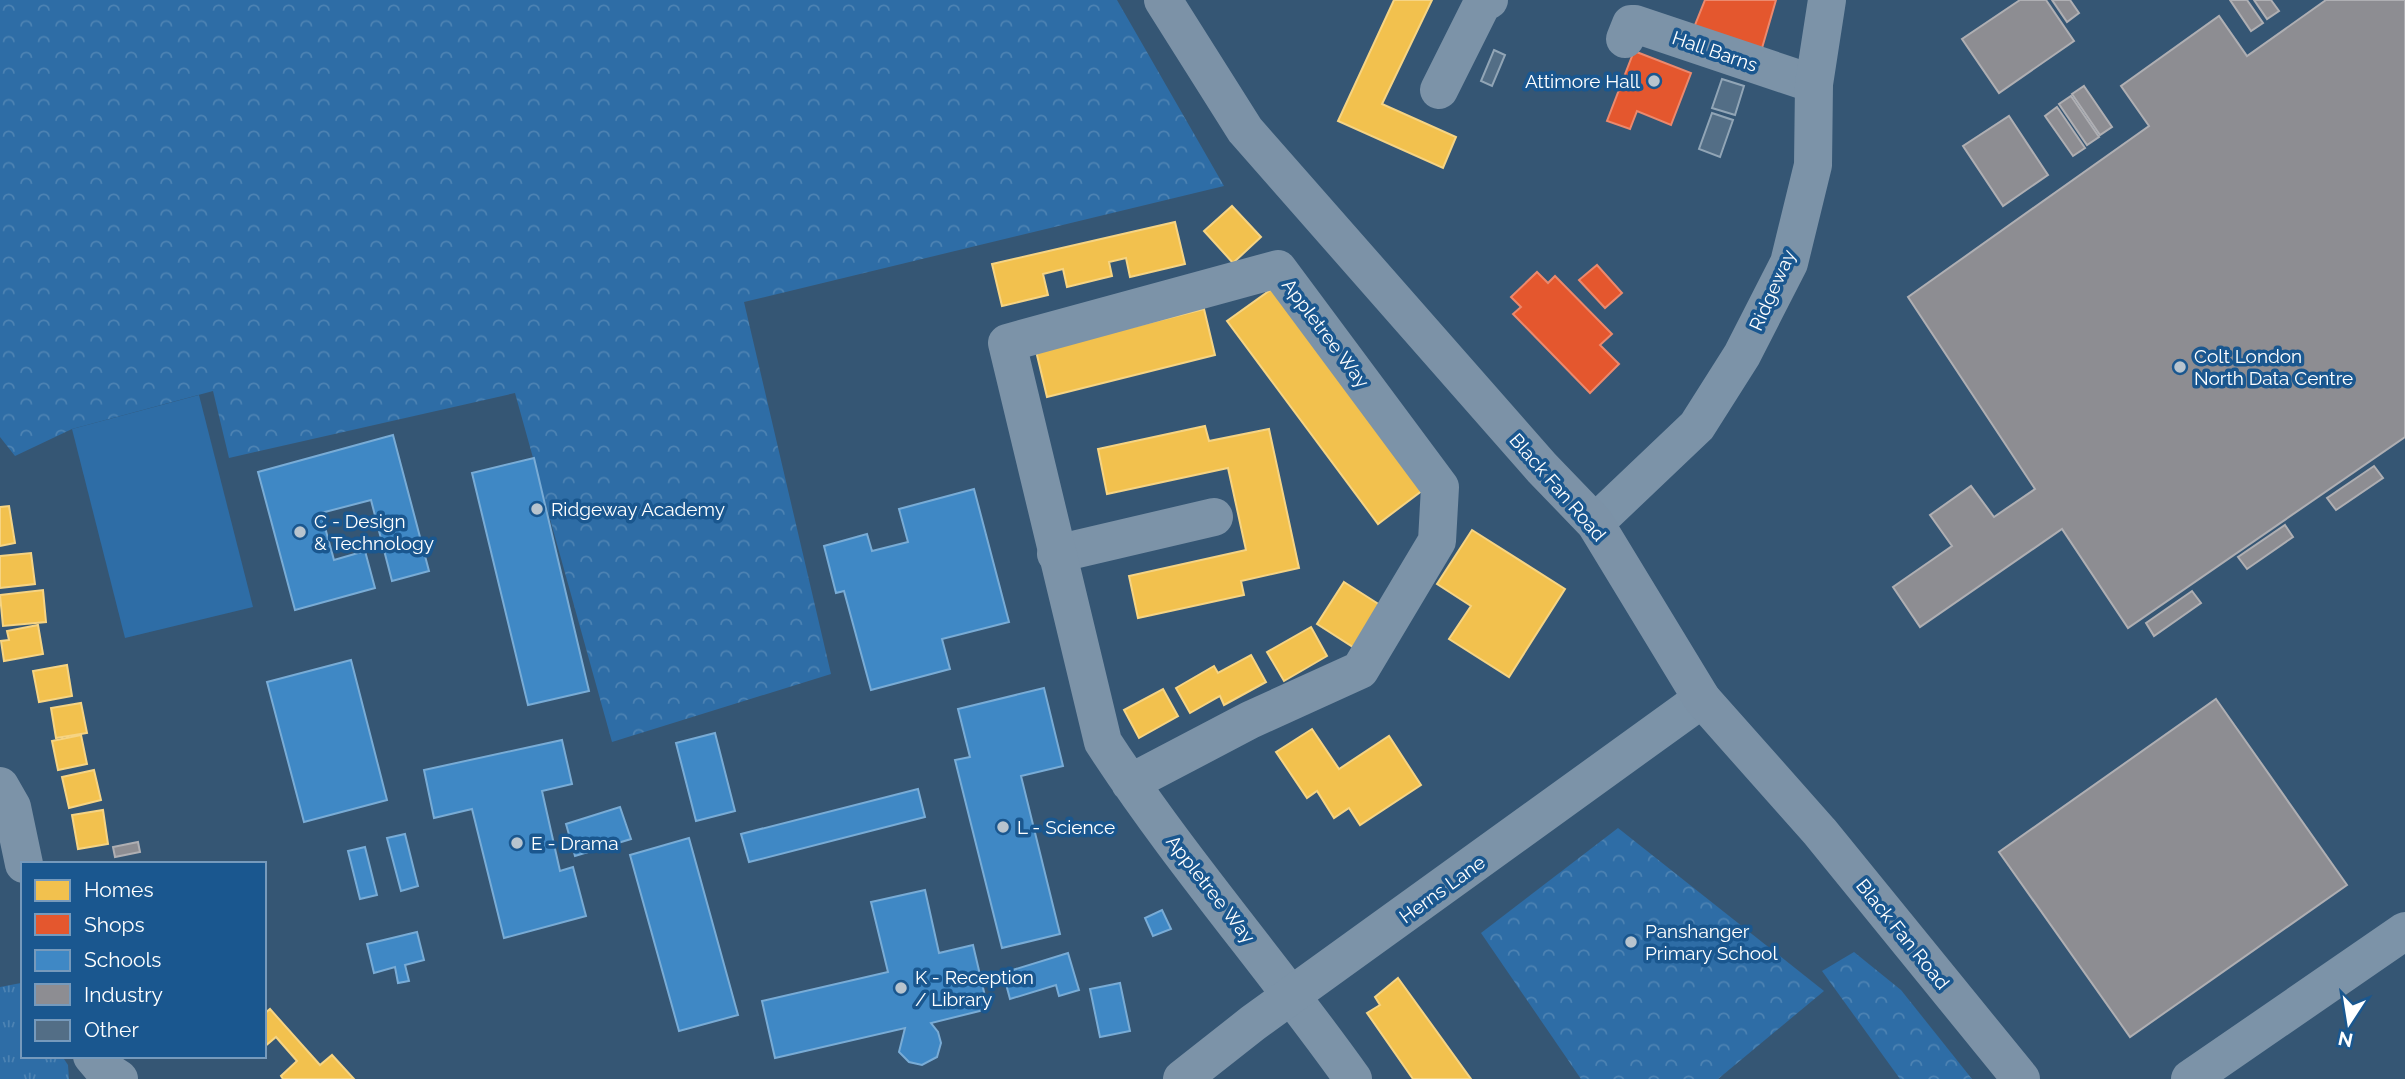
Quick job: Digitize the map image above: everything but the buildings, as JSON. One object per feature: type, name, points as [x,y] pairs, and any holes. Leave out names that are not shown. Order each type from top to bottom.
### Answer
[{"type":"main road","name":"Black Fan Road","points":[[1163,0],[1245,130],[1542,468],[1595,523],[1702,699],[1835,850],[2021,1079]]},
{"type":"street","name":"Ridgeway","points":[[1595,523],[1697,426],[1742,355],[1789,263],[1813,165],[1814,84],[1827,0]]},
{"type":"street","points":[[1439,90],[1485,2]]},
{"type":"street","name":"Hall Barns","points":[[1625,39],[1631,24],[1636,23],[1814,84]]},
{"type":"street","name":"Appletree Way","points":[[1130,783],[1250,720],[1360,670],[1437,541],[1440,486],[1278,269],[1007,343],[1103,742],[1130,783],[1353,1079]]},
{"type":"street","points":[[1056,554],[1214,517]]},
{"type":"street","name":"Herns Lane","points":[[1182,1079],[1292,995],[1702,699]]},
{"type":"street","points":[[0,786],[12,807],[24,862]]},
{"type":"street","points":[[2190,1079],[2405,931]]},
{"type":"green space","points":[[0,0],[1117,0],[1224,186],[744,302],[831,674],[612,742],[515,393],[229,458],[213,391],[72,429],[15,456],[0,437]]},
{"type":"green space","points":[[199,395],[253,607],[125,638],[72,429]]},
{"type":"green space","name":"Panshanger Primary School","points":[[1618,828],[1824,991],[1718,1079],[1581,1079],[1481,933]]},
{"type":"green space","points":[[1854,952],[1901,990],[1972,1079],[1900,1079],[1822,971]]},
{"type":"green space","points":[[21,983],[21,1058],[63,1058],[68,1065],[69,1079],[0,1079],[0,987]]},
{"type":"place","name":"Attimore Hall","points":[[1654,81]]},
{"type":"place","name":"Colt London North Data Centre","points":[[2180,367]]},
{"type":"place","name":"Ridgeway Academy","points":[[537,509]]},
{"type":"place","name":"C - Design & Technology","points":[[300,532]]},
{"type":"place","name":"L - Science","points":[[1003,827]]},
{"type":"place","name":"E - Drama","points":[[517,843]]},
{"type":"place","name":"Panshanger Primary School","points":[[1631,942]]},
{"type":"place","name":"K - Reception / Library","points":[[901,988]]}]
